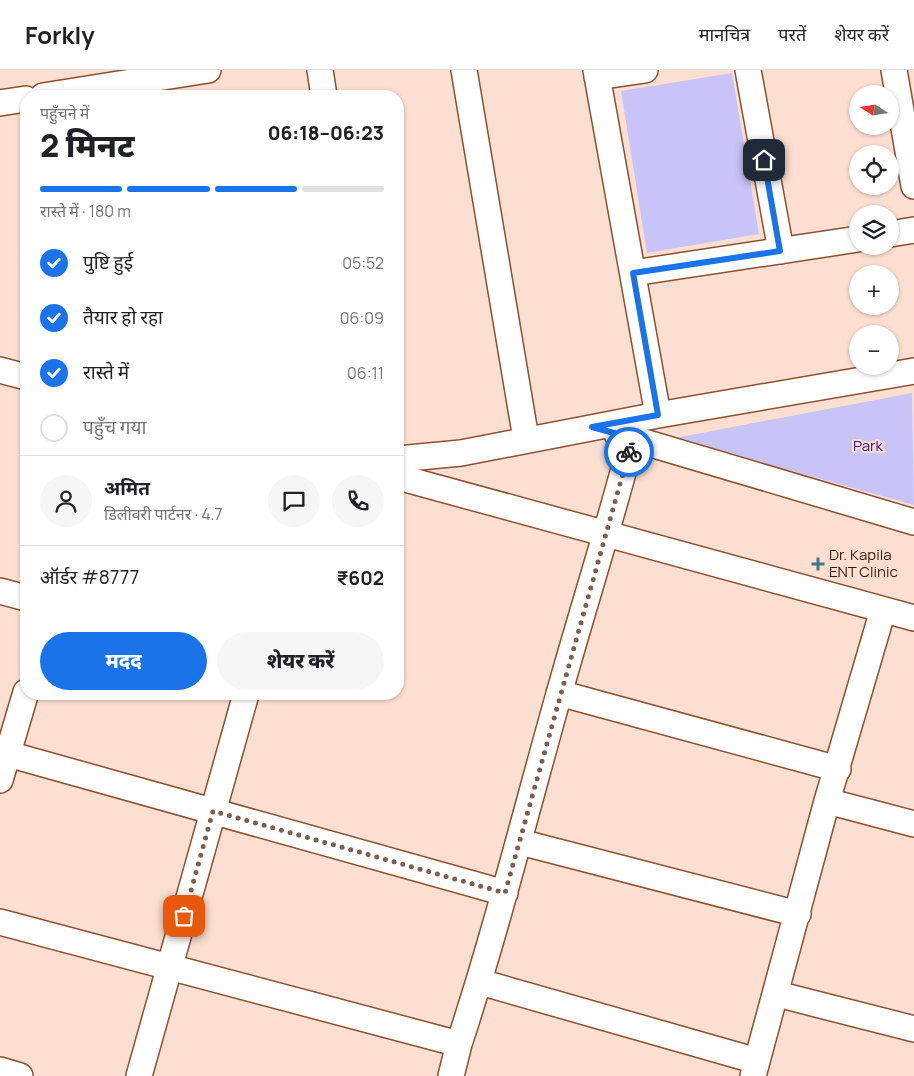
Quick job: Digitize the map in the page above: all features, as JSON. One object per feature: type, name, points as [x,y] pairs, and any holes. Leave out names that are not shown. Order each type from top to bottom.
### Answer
[{"type":"street","points":[[71,90],[141,75],[208,70]]},
{"type":"street","points":[[320,70],[323,90]]},
{"type":"street","points":[[464,70],[526,439]]},
{"type":"street","points":[[645,70],[597,73],[658,415]]},
{"type":"street","points":[[748,70],[780,251]]},
{"type":"street","points":[[894,70],[914,186]]},
{"type":"street","points":[[0,103],[20,100]]},
{"type":"street","points":[[899,232],[914,230]]},
{"type":"street","points":[[633,273],[849,240]]},
{"type":"street","points":[[0,370],[20,375]]},
{"type":"street","points":[[404,458],[461,453],[658,415],[914,371]]},
{"type":"street","points":[[592,427],[914,522]]},
{"type":"street","points":[[451,1076],[520,842],[559,693],[606,536],[632,438]]},
{"type":"street","points":[[404,480],[914,618]]},
{"type":"street","points":[[0,591],[20,596]]},
{"type":"street","points":[[480,982],[755,1069],[777,994],[827,801],[838,769],[883,610]]},
{"type":"street","points":[[559,693],[838,769]]},
{"type":"street","points":[[0,780],[24,700]]},
{"type":"street","points":[[139,1076],[244,700]]},
{"type":"street","points":[[8,754],[505,893]]},
{"type":"street","points":[[827,801],[914,824]]},
{"type":"street","points":[[520,842],[798,914]]},
{"type":"street","points":[[0,922],[459,1044]]},
{"type":"street","points":[[777,994],[914,1029]]},
{"type":"street","points":[[0,1070],[20,1076]]},
{"type":"green space","points":[[732,73],[759,234],[647,253],[621,91]]},
{"type":"green space","name":"Park","points":[[912,393],[914,505],[675,438]]},
{"type":"way so far","points":[[184,916],[213,811],[505,893],[559,693],[629,452]]},
{"type":"place","name":"Dr. Kapila ENT Clinic","points":[[818,564]]},
{"type":"route","points":[[629,452],[632,438],[592,427],[658,415],[633,273],[780,251],[764,160]]}]
